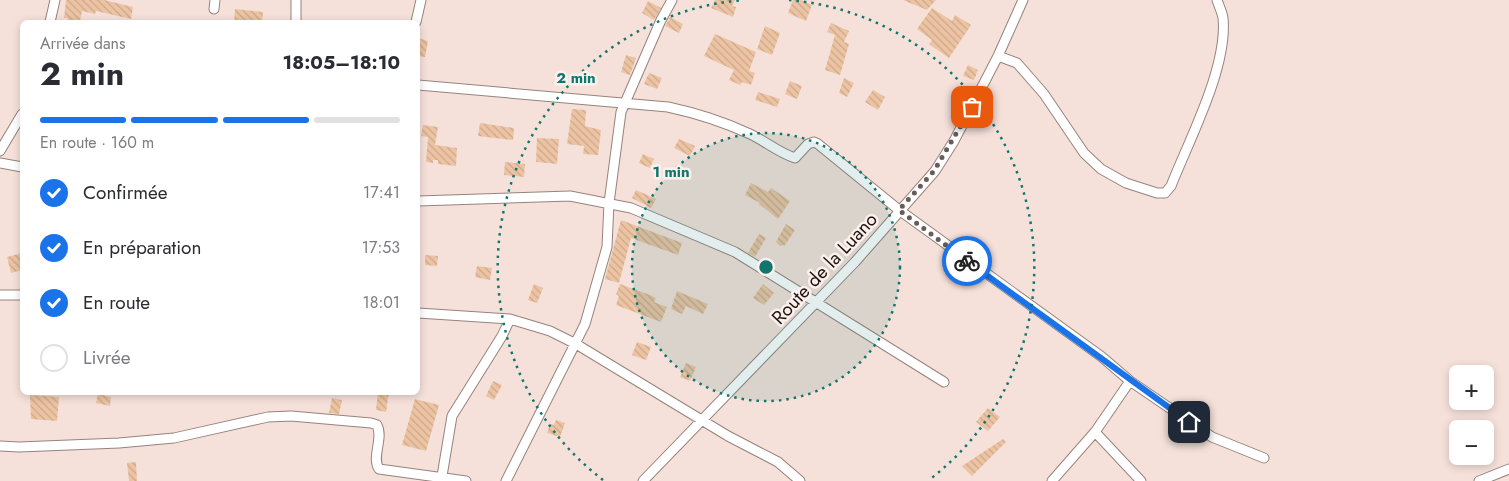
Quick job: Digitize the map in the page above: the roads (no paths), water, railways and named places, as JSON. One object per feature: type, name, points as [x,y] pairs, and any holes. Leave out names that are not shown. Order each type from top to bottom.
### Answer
[{"type":"street","points":[[50,20],[55,0]]},
{"type":"street","points":[[296,0],[296,20]]},
{"type":"street","points":[[417,20],[422,0]]},
{"type":"street","points":[[506,481],[576,344],[602,270],[607,246],[609,203],[618,122],[624,103],[661,20],[672,0]]},
{"type":"street","name":"Route de la Luano","points":[[643,481],[815,303],[934,171],[944,157],[998,56],[1023,0]]},
{"type":"street","points":[[998,56],[1017,63],[1044,94],[1084,153],[1100,169],[1126,183],[1157,193],[1165,193],[1171,186],[1201,113],[1221,55],[1223,18],[1217,0]]},
{"type":"street","points":[[420,85],[624,103],[694,113],[749,133],[793,158],[797,157],[808,144],[814,142],[899,210],[1102,357],[1130,381],[1212,437],[1264,458]]},
{"type":"street","points":[[0,151],[20,117]]},
{"type":"street","points":[[0,163],[20,167]]},
{"type":"street","points":[[420,201],[570,196],[631,208],[735,252],[944,382]]},
{"type":"street","points":[[0,295],[20,294]]},
{"type":"street","points":[[420,313],[510,318],[550,330],[728,436],[778,462],[800,481]]},
{"type":"street","points":[[442,476],[452,416],[465,392],[502,336],[510,318]]},
{"type":"street","points":[[1052,481],[1095,432],[1130,381]]},
{"type":"street","points":[[0,446],[118,443],[174,438],[260,418],[291,416],[377,425],[379,431],[377,466],[379,469],[392,473],[442,476],[466,481]]},
{"type":"street","points":[[1095,432],[1141,481]]},
{"type":"street","points":[[1479,481],[1509,469]]}]
